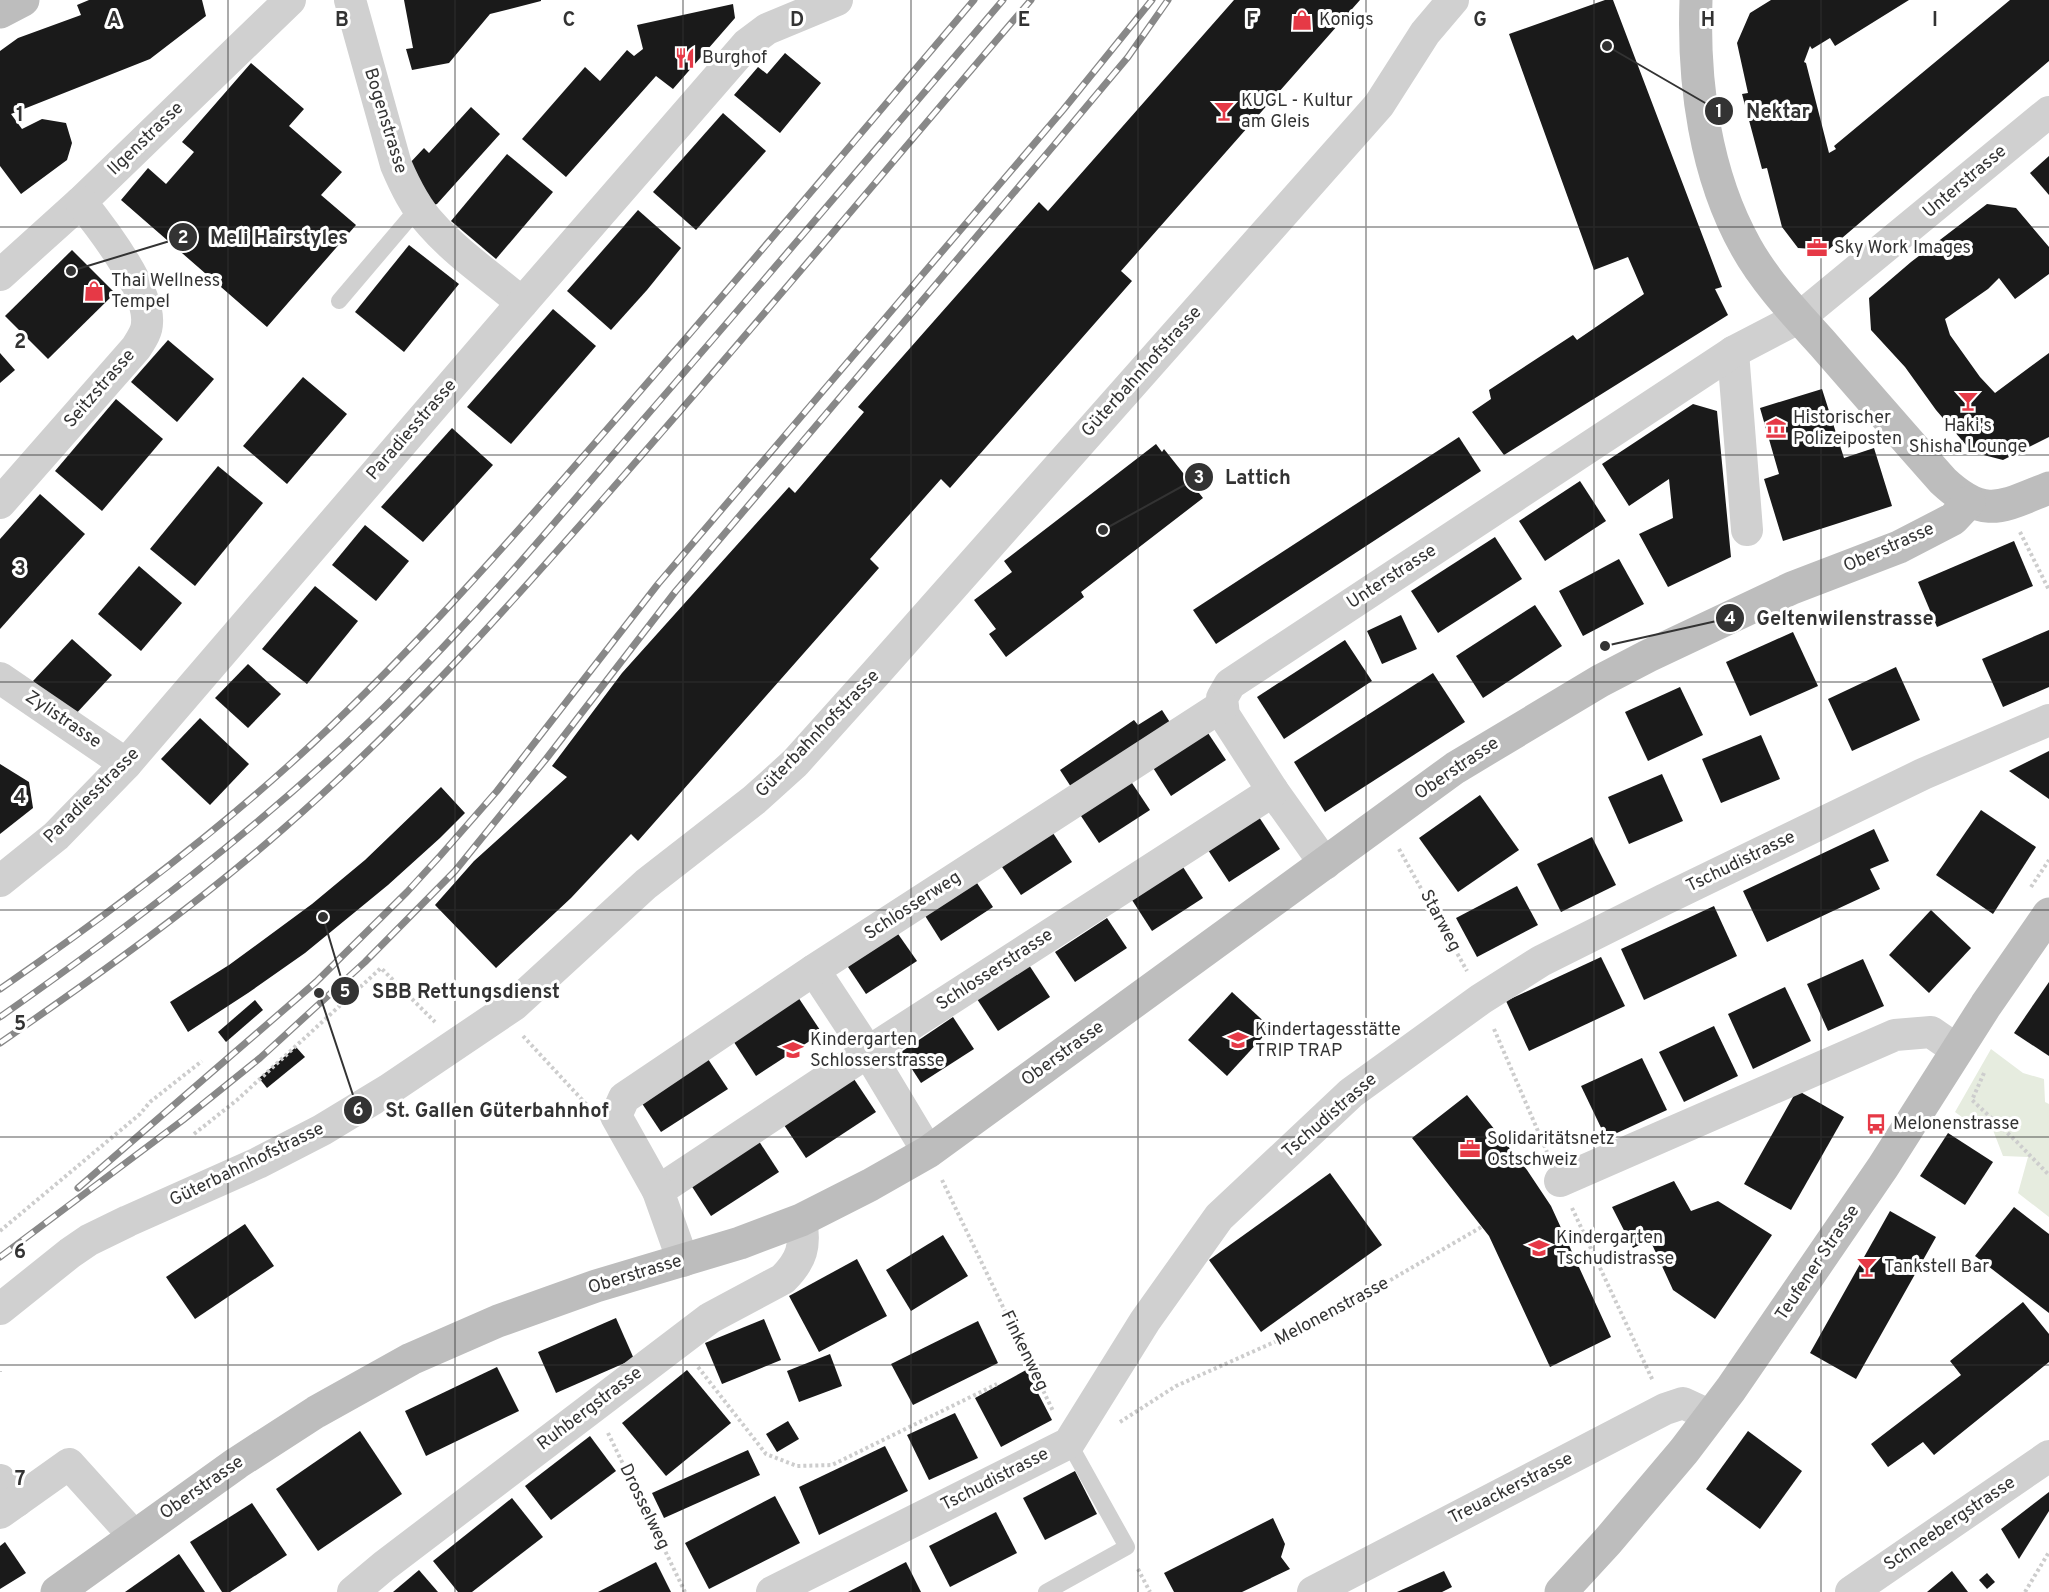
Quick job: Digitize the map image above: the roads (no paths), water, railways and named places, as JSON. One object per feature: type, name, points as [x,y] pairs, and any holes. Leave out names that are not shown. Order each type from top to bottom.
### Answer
[{"type":"street","points":[[0,12],[23,0]]},
{"type":"street","name":"Ilgenstrasse","points":[[0,275],[81,202],[290,0]]},
{"type":"street","name":"Bogenstrasse","points":[[350,0],[396,165],[407,190],[431,225],[522,303]]},
{"type":"street","name":"Paradiesstrasse","points":[[0,881],[56,836],[126,764],[747,44],[767,29],[837,0]]},
{"type":"street","name":"Güterbahnhofstrasse","points":[[0,1309],[89,1240],[289,1148],[358,1109],[457,1044],[514,1005],[646,884],[754,800],[795,763],[1379,105],[1425,33],[1453,0]]},
{"type":"street","points":[[1696,0],[1700,94],[1707,138],[1722,192],[1747,249],[1800,317],[1943,481],[1969,502],[1979,506],[1999,506],[2049,488]]},
{"type":"street","name":"Unterstrasse","points":[[1222,706],[1225,690],[1237,679],[1732,352],[1800,317],[2049,112]]},
{"type":"street","name":"Seitzstrasse","points":[[0,503],[136,348],[148,322],[137,285],[103,231],[81,202]]},
{"type":"street","points":[[1732,352],[1747,530]]},
{"type":"street","name":"Oberstrasse","points":[[57,1592],[237,1463],[316,1412],[411,1359],[498,1321],[596,1286],[740,1243],[801,1220],[928,1152],[1455,768],[1600,681],[1648,656],[1792,588],[1899,547],[1953,519],[1969,502]]},
{"type":"street","name":"Zylistrasse","points":[[0,678],[126,764]]},
{"type":"street","points":[[1222,706],[1224,715],[1273,791],[1325,864]]},
{"type":"street","name":"Schlosserweg","points":[[658,1191],[602,1111],[814,970],[1222,706]]},
{"type":"street","name":"Tschudistrasse","points":[[772,1592],[1069,1443],[1145,1321],[1219,1217],[1351,1093],[1481,999],[1541,961],[1684,890],[1923,774],[2049,720]]},
{"type":"street","name":"Schlosserstrasse","points":[[658,1191],[868,1052],[1273,791]]},
{"type":"street","name":"Teufener Strasse","points":[[1561,1592],[1607,1542],[1731,1389],[1883,1167],[1957,1050],[2049,914]]},
{"type":"street","points":[[814,970],[868,1052],[928,1152]]},
{"type":"street","points":[[1560,1181],[1895,1035],[1931,1032],[1957,1050]]},
{"type":"street","points":[[658,1191],[683,1261]]},
{"type":"street","name":"Ruhbergstrasse","points":[[353,1592],[411,1545],[710,1318],[773,1286],[791,1271],[804,1245],[801,1220]]},
{"type":"street","name":"Treuackerstrasse","points":[[1313,1592],[1665,1409],[1683,1403],[1710,1416]]},
{"type":"street","name":"Schneebergstrasse","points":[[1851,1592],[2049,1456]]},
{"type":"street","points":[[6,1498],[69,1464],[134,1536]]},
{"type":"lane","points":[[339,301],[418,208]]},
{"type":"lane","points":[[1046,1592],[1126,1547],[1069,1443]]},
{"type":"railway","points":[[0,989],[111,910],[219,826],[328,729],[405,653],[636,396],[974,0]]},
{"type":"railway","points":[[0,1017],[97,948],[191,876],[283,800],[407,685],[543,536],[1003,0]]},
{"type":"railway","points":[[0,1043],[109,966],[215,886],[283,829],[412,707],[534,577],[665,428],[1031,0]]},
{"type":"railway","points":[[78,1188],[316,982],[440,856],[497,791],[658,584],[1063,110],[1152,0]]},
{"type":"railway","points":[[0,1257],[183,1120],[260,1058],[365,962],[455,871],[546,759],[675,592],[1128,57],[1168,0]]},
{"type":"place","name":"Konigs","points":[[1302,20]]},
{"type":"place","name":"Nektar","points":[[1607,46]]},
{"type":"place","name":"Burghof","points":[[685,58]]},
{"type":"place","name":"KUGL - Kultur am Gleis","points":[[1224,111]]},
{"type":"place","name":"Sky Work Images","points":[[1817,248]]},
{"type":"place","name":"Meli Hairstyles","points":[[71,271]]},
{"type":"place","name":"Thai Wellness Tempel","points":[[94,291]]},
{"type":"place","name":"Haki's Shisha Lounge","points":[[1968,401]]},
{"type":"place","name":"Historischer Polizeiposten","points":[[1776,428]]},
{"type":"place","name":"Lattich","points":[[1103,530]]},
{"type":"place","name":"Geltenwilenstrasse","points":[[1605,646]]},
{"type":"place","name":"SBB Rettungsdienst","points":[[323,917]]},
{"type":"place","name":"St. Gallen Güterbahnhof","points":[[319,993]]},
{"type":"place","name":"Kindertagesstätte TRIP TRAP","points":[[1238,1040]]},
{"type":"place","name":"Kindergarten Schlosserstrasse","points":[[793,1050]]},
{"type":"place","name":"Melonenstrasse","points":[[1876,1124]]},
{"type":"place","name":"Solidaritätsnetz Ostschweiz","points":[[1470,1149]]},
{"type":"place","name":"Kindergarten Tschudistrasse","points":[[1539,1248]]},
{"type":"place","name":"Tankstell Bar","points":[[1867,1267]]}]
